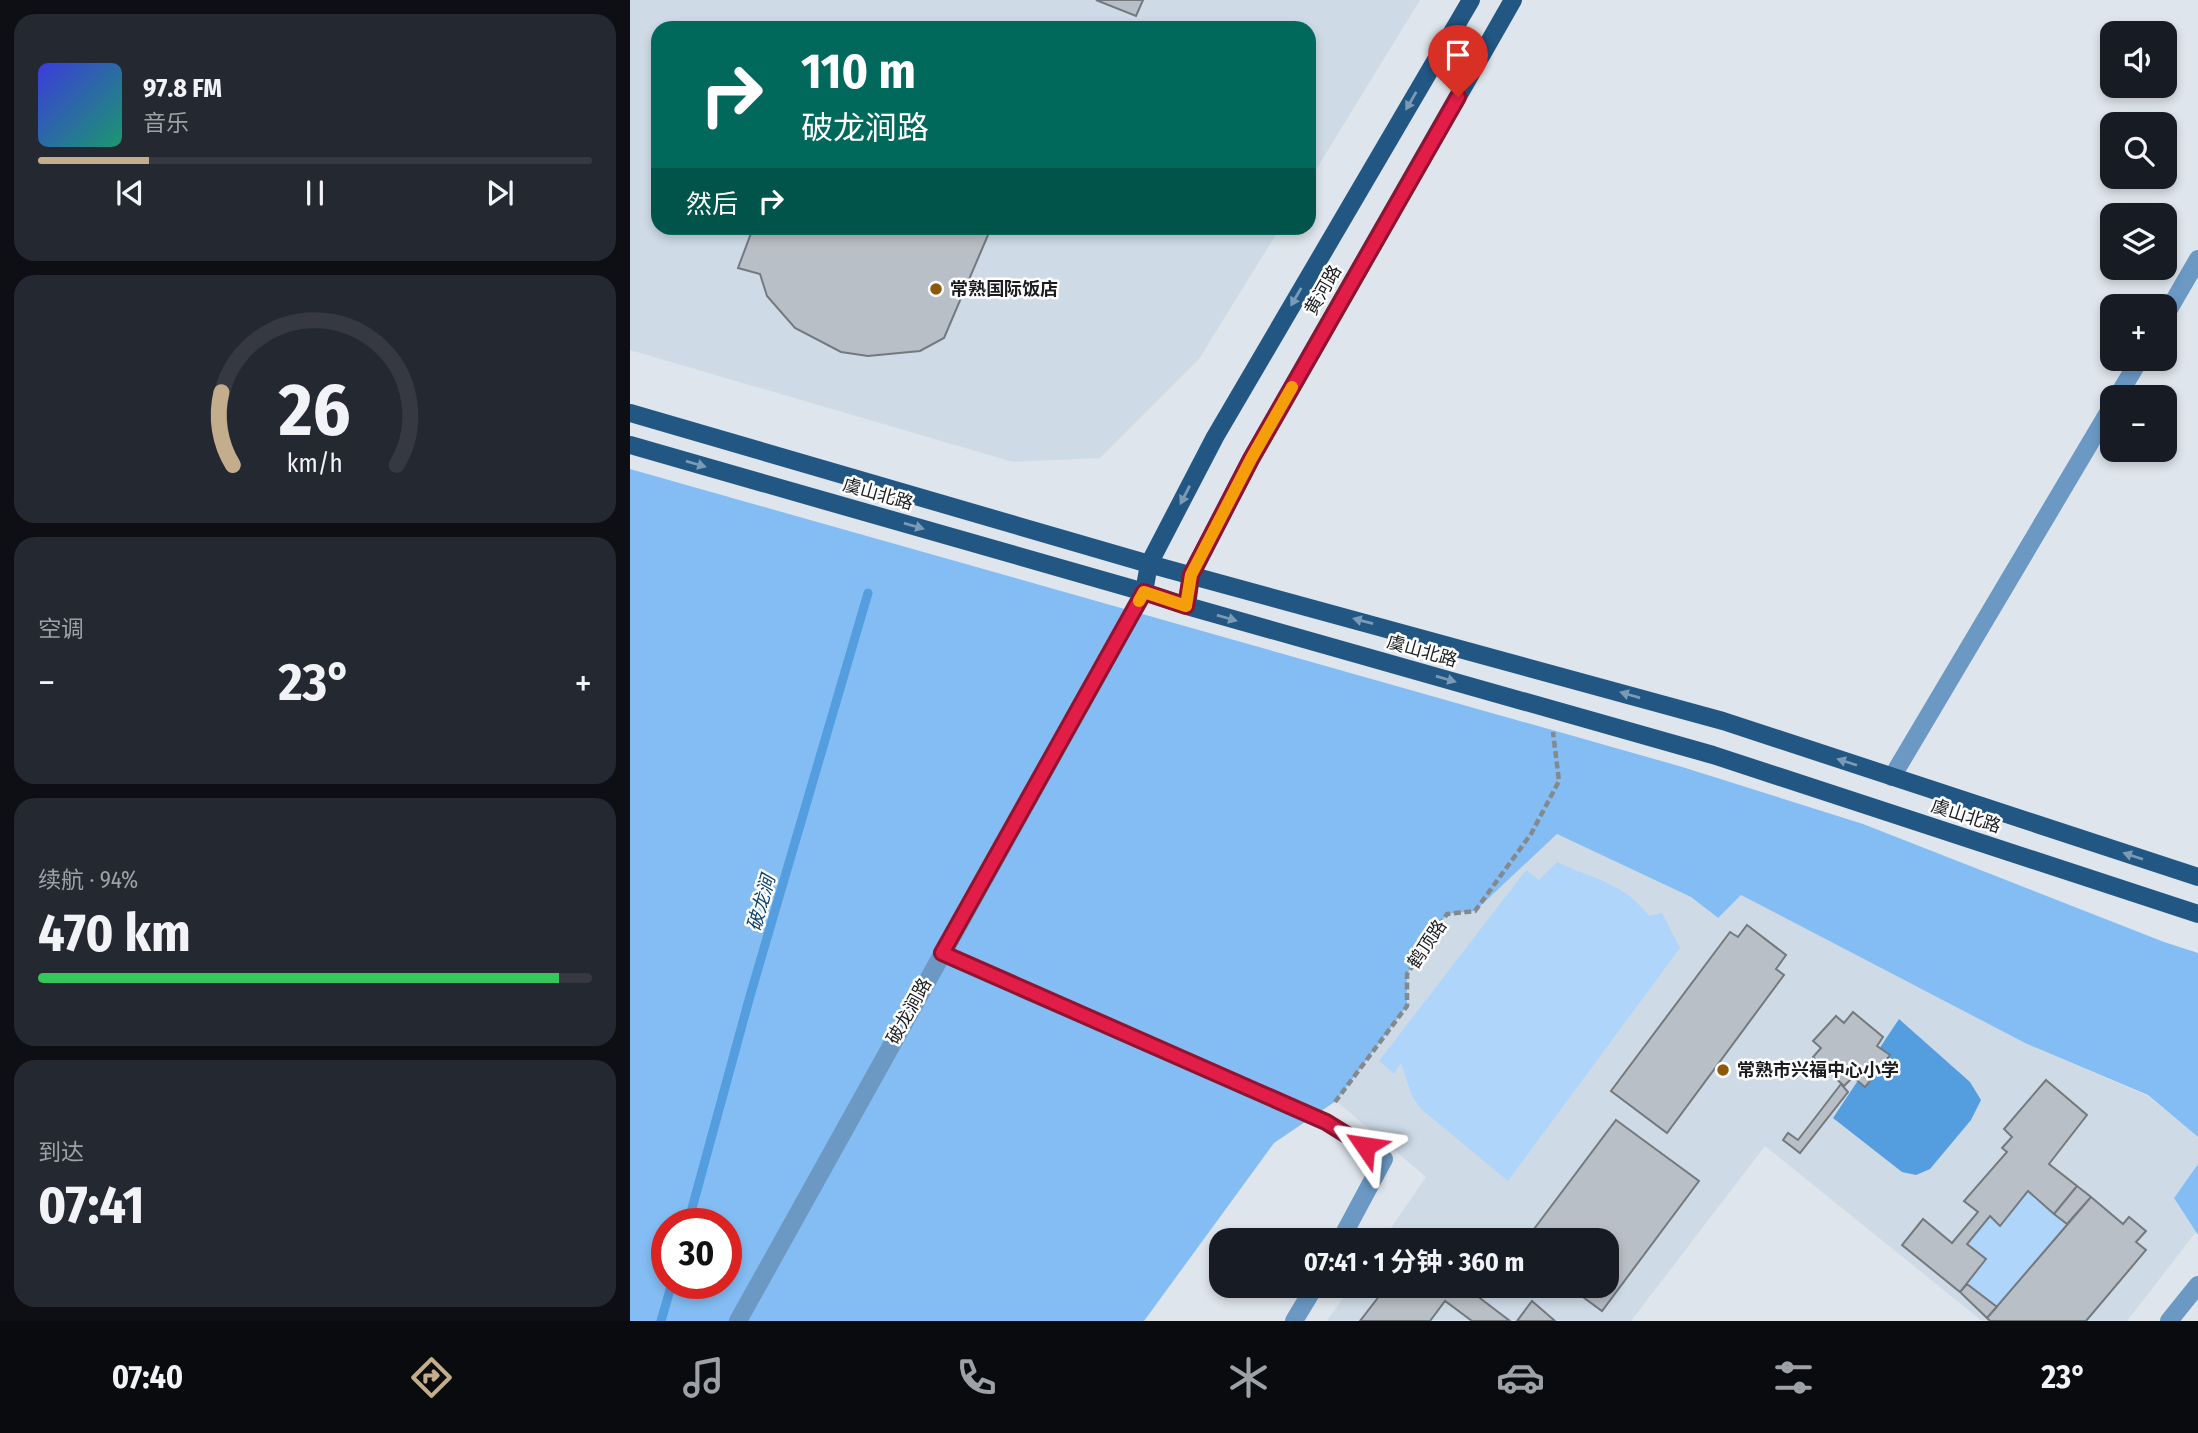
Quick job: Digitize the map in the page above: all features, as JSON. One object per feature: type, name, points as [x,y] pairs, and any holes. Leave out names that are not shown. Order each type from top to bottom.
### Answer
[{"type":"main road","name":"黄河路","points":[[1144,592],[1149,564],[1215,437],[1471,0]]},
{"type":"main road","name":"黄河路","points":[[1186,606],[1191,575],[1251,459],[1513,0]]},
{"type":"main road","name":"虞山北路","points":[[630,412],[1149,564],[1723,721],[2198,877]]},
{"type":"main road","name":"虞山北路","points":[[630,445],[1713,755],[2198,915]]},
{"type":"street","points":[[2177,295],[2198,259]]},
{"type":"street","points":[[1892,777],[2100,426]]},
{"type":"street","name":"破龙涧路","points":[[738,1321],[1144,592]]},
{"type":"street","points":[[942,953],[1326,1122],[1384,1158],[1347,1228]]},
{"type":"street","points":[[2169,1321],[2198,1284]]},
{"type":"street","points":[[1294,1321],[1308,1298]]},
{"type":"path","name":"鹤顶路","points":[[1326,1122],[1336,1101],[1407,1006],[1407,974],[1447,914],[1475,911],[1531,834],[1559,781],[1547,708]]},
{"type":"shaded area","name":"常熟国际饭店","points":[[630,0],[1420,0],[1316,170],[1316,21],[651,21],[651,235],[1276,235],[1199,359],[1100,458],[1013,462],[630,350]]},
{"type":"shaded area","points":[[630,469],[1679,766],[1863,824],[2198,953],[2198,1137],[2148,1095],[2027,1044],[1741,895],[1718,918],[1691,897],[1557,834],[1475,911],[1447,914],[1407,974],[1407,1006],[1336,1101],[1274,1143],[1212,1228],[1209,1228],[1209,1232],[1144,1321],[630,1321]]},
{"type":"shaded area","name":"常熟市兴福中心小学","points":[[1557,834],[1691,897],[1717,918],[1741,895],[2027,1044],[2148,1096],[2198,1137],[2198,1164],[2174,1198],[2196,1232],[2127,1321],[1982,1321],[1765,1146],[1631,1321],[1327,1321],[1343,1298],[1619,1298],[1619,1228],[1391,1228],[1426,1177],[1336,1101],[1407,1006],[1407,974],[1447,914],[1475,911]]},
{"type":"shaded area","points":[[1557,862],[1618,888],[1649,916],[1662,913],[1680,948],[1508,1181],[1421,1109],[1412,1096],[1401,1063],[1394,1074],[1379,1061],[1526,870],[1539,880]]},
{"type":"shaded area","points":[[1899,1019],[1970,1082],[1981,1100],[1971,1120],[1930,1169],[1916,1175],[1902,1172],[1833,1118]]},
{"type":"shaded area","points":[[2198,1164],[2198,1235],[2174,1198]]},
{"type":"shaded area","points":[[2028,1191],[2067,1224],[1997,1307],[1967,1284],[1986,1260],[1967,1244],[1990,1216],[2000,1226]]},
{"type":"building","points":[[1096,0],[1143,0],[1136,16]]},
{"type":"building","points":[[750,235],[988,235],[944,338],[920,351],[868,356],[841,352],[795,328],[767,296],[760,274],[738,268]]},
{"type":"building","points":[[1747,925],[1786,955],[1776,969],[1784,975],[1667,1133],[1611,1091],[1730,932],[1738,937]]},
{"type":"building","points":[[1853,1012],[1883,1037],[1877,1046],[1890,1055],[1865,1087],[1853,1077],[1844,1086],[1813,1057],[1821,1048],[1813,1041],[1836,1016],[1844,1023]]},
{"type":"building","points":[[2046,1080],[2087,1115],[2049,1164],[2077,1186],[2054,1214],[2028,1191],[2000,1226],[1990,1216],[1967,1244],[1986,1259],[1960,1292],[1902,1245],[1923,1219],[1952,1243],[1978,1212],[1964,1201],[2007,1152],[2002,1148],[2012,1137],[2004,1129]]},
{"type":"building","points":[[1841,1084],[1848,1092],[1800,1153],[1783,1140],[1788,1133],[1798,1140]]},
{"type":"building","points":[[1616,1120],[1699,1181],[1619,1288],[1619,1228],[1535,1228]]},
{"type":"building","points":[[2077,1186],[2091,1197],[2067,1224],[2054,1214]]},
{"type":"building","points":[[2091,1197],[2123,1224],[2129,1217],[2146,1231],[2136,1242],[2146,1250],[2086,1321],[1990,1321],[1987,1318]]},
{"type":"building","points":[[1967,1284],[1997,1307],[1987,1318],[1960,1292]]},
{"type":"building","points":[[1378,1298],[1480,1298],[1510,1321],[1472,1321],[1445,1301],[1430,1321],[1360,1321]]},
{"type":"building","points":[[1584,1298],[1612,1298],[1602,1311]]},
{"type":"building","points":[[1532,1301],[1555,1321],[1517,1321]]},
{"type":"waterway","name":"破龙涧","points":[[692,1208],[750,996],[868,593]]},
{"type":"waterway","name":"破龙涧","points":[[661,1321],[667,1299]]},
{"type":"slow traffic","points":[[1139,601],[1144,592],[1186,606],[1191,575],[1292,387]]},
{"type":"place","name":"常熟国际饭店","points":[[936,289]]},
{"type":"place","name":"常熟市兴福中心小学","points":[[1723,1070]]},
{"type":"route","points":[[1365,1146],[1326,1122],[942,953],[1144,592],[1186,606],[1191,575],[1251,459],[1458,97]]}]
